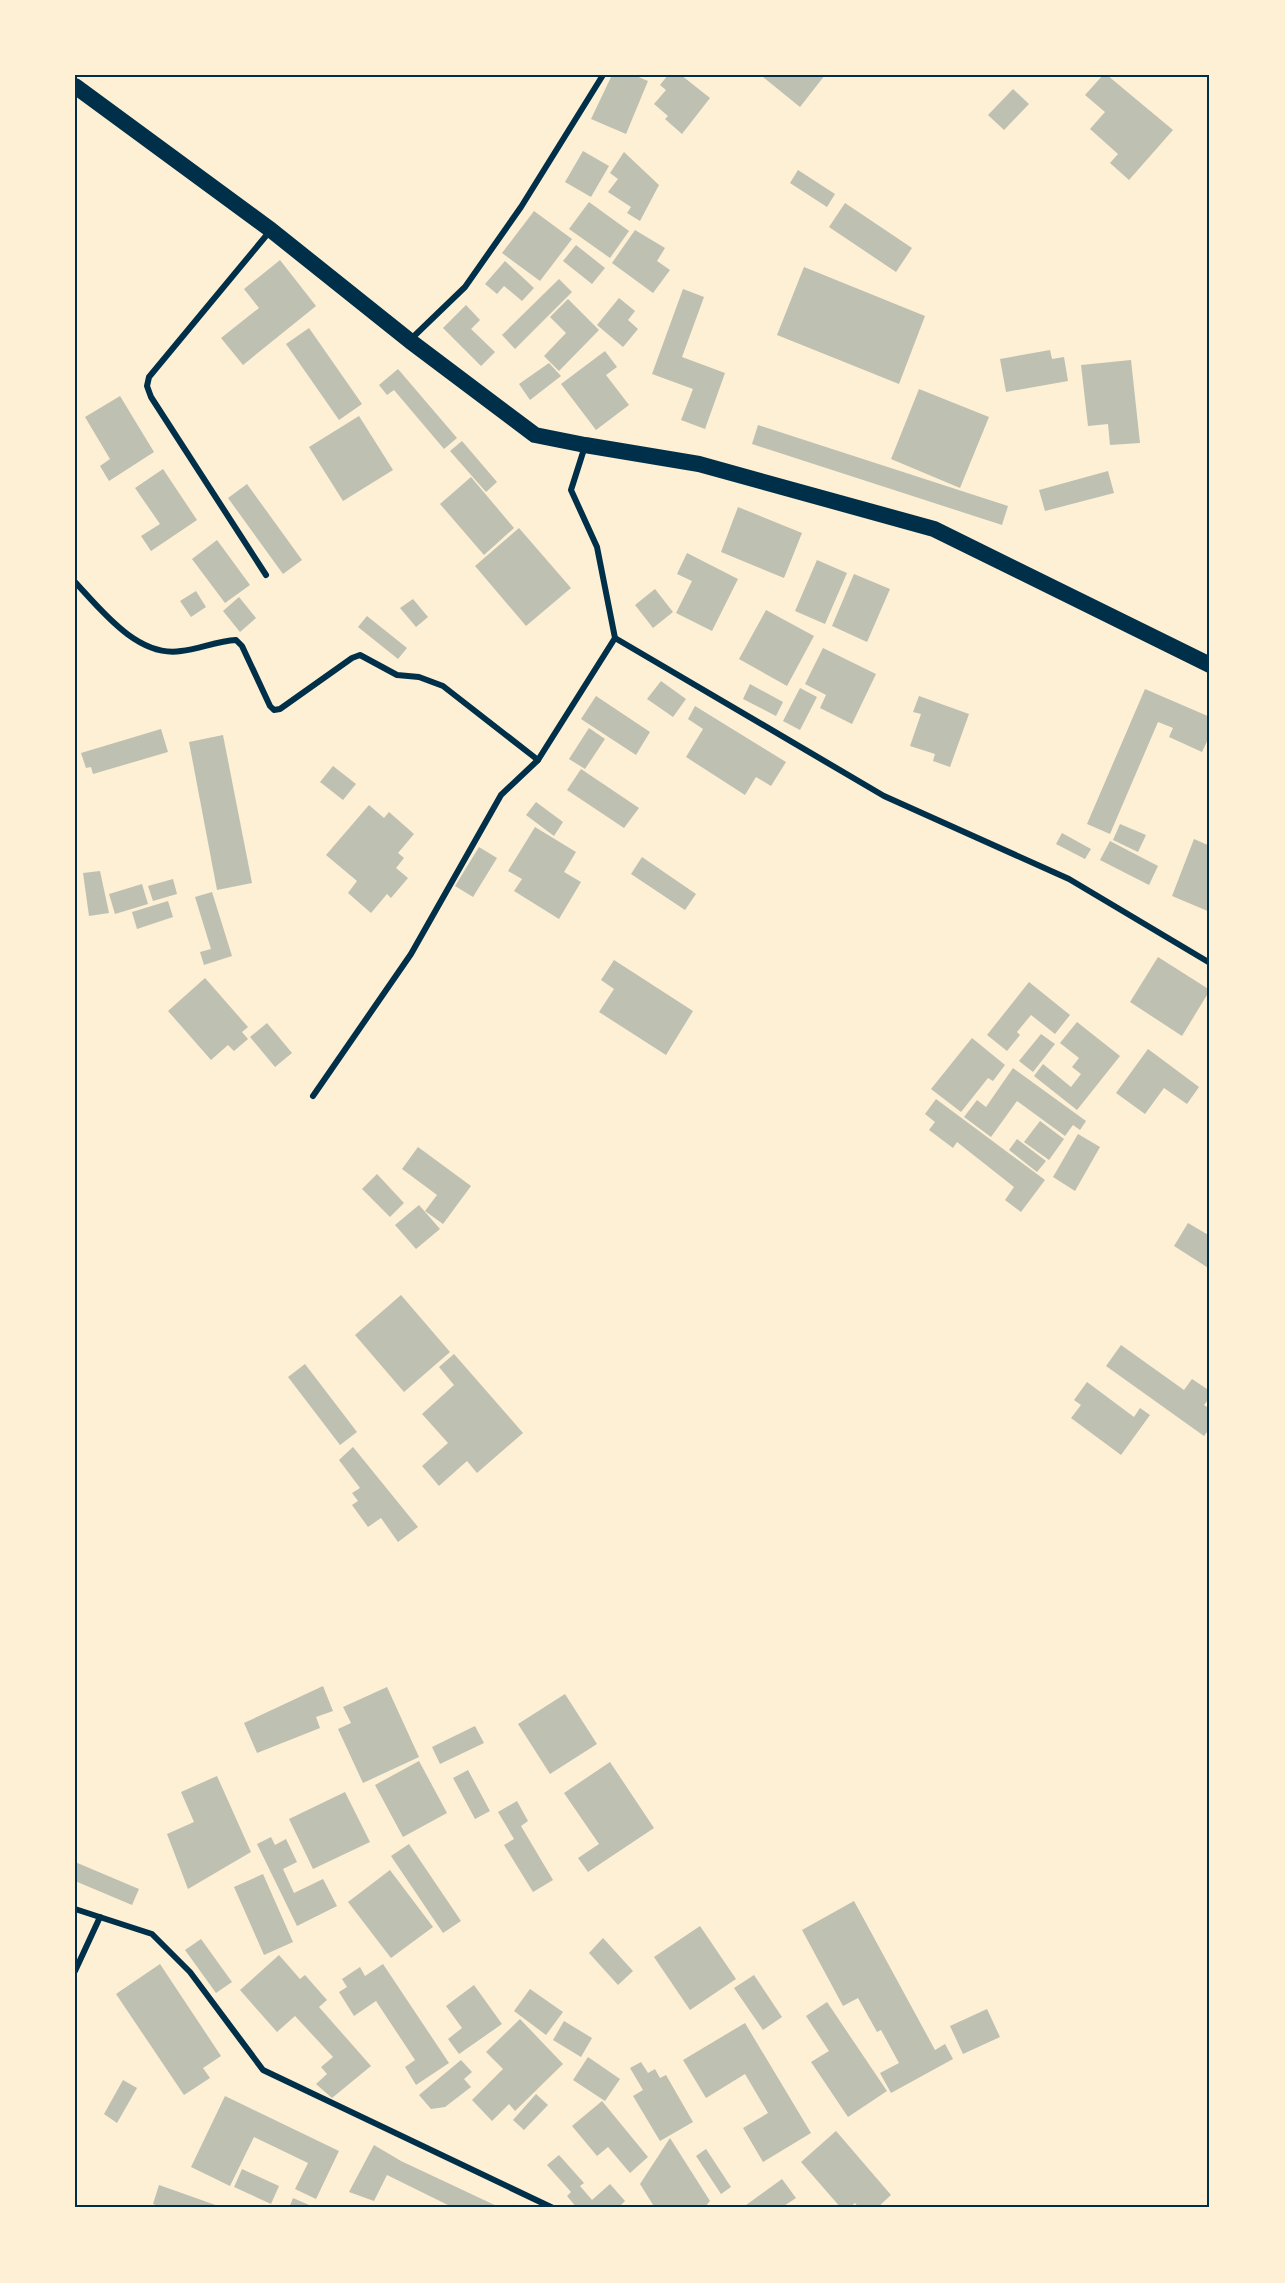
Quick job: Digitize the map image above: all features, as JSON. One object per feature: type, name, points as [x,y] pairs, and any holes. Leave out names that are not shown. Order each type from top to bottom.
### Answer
[{"type":"highway","points":[[75,86],[271,230],[410,341],[535,435],[699,464],[934,529],[1210,665]]},
{"type":"street","points":[[410,341],[465,287],[521,207],[603,75]]},
{"type":"street","points":[[266,575],[151,397],[147,386],[149,377],[271,230]]},
{"type":"street","points":[[313,1095],[411,954],[501,795],[538,760],[615,638],[597,547],[571,489],[585,445]]},
{"type":"street","points":[[75,582],[114,623],[146,647],[178,652],[236,640],[242,646],[274,710],[280,709],[352,657],[360,655],[397,675],[418,677],[443,686],[538,760]]},
{"type":"street","points":[[615,638],[884,796],[1069,879],[1210,963]]},
{"type":"street","points":[[75,1910],[152,1934],[190,1972],[263,2070],[553,2208]]},
{"type":"street","points":[[75,1971],[100,1917]]},
{"type":"building","points":[[612,75],[634,75],[648,81],[626,134],[591,119]]},
{"type":"building","points":[[668,75],[681,75],[710,98],[682,134],[665,119],[668,116],[654,104],[666,90],[660,85]]},
{"type":"building","points":[[765,75],[825,75],[800,107],[763,77]]},
{"type":"building","points":[[1103,75],[1107,75],[1173,130],[1129,180],[1110,163],[1118,154],[1090,129],[1105,112],[1085,95]]},
{"type":"building","points":[[1013,89],[1029,104],[1004,130],[988,115]]},
{"type":"building","points":[[583,151],[609,166],[591,197],[565,182]]},
{"type":"building","points":[[624,152],[659,185],[640,221],[627,213],[631,207],[608,192],[618,179],[610,173]]},
{"type":"building","points":[[798,170],[835,194],[827,207],[790,183]]},
{"type":"building","points":[[589,202],[629,231],[610,258],[569,229]]},
{"type":"building","points":[[845,203],[912,248],[896,272],[829,227]]},
{"type":"building","points":[[534,211],[572,239],[540,281],[502,253]]},
{"type":"building","points":[[635,230],[665,248],[657,261],[670,270],[653,293],[612,263]]},
{"type":"building","points":[[576,245],[605,268],[592,284],[563,261]]},
{"type":"building","points":[[280,260],[316,306],[243,365],[221,338],[259,308],[244,289]]},
{"type":"building","points":[[505,261],[534,288],[522,301],[504,286],[497,294],[485,284]]},
{"type":"building","points":[[804,267],[925,316],[899,384],[777,335]]},
{"type":"building","points":[[559,279],[572,292],[515,349],[502,335]]},
{"type":"building","points":[[683,289],[704,297],[682,357],[725,373],[705,429],[681,420],[693,389],[652,374]]},
{"type":"building","points":[[619,298],[635,311],[628,320],[638,329],[623,347],[597,325]]},
{"type":"building","points":[[568,299],[599,330],[559,371],[544,356],[566,333],[550,317]]},
{"type":"building","points":[[466,305],[480,320],[471,329],[495,352],[481,366],[443,328]]},
{"type":"building","points":[[309,328],[362,404],[339,420],[286,344]]},
{"type":"building","points":[[1050,350],[1052,359],[1064,357],[1068,381],[1006,392],[1000,359]]},
{"type":"building","points":[[605,351],[617,367],[606,375],[629,405],[596,430],[561,384]]},
{"type":"building","points":[[1131,360],[1140,443],[1110,445],[1108,424],[1088,426],[1081,365]]},
{"type":"building","points":[[549,363],[561,376],[530,400],[519,384]]},
{"type":"building","points":[[398,369],[457,438],[444,449],[394,390],[387,395],[379,385]]},
{"type":"building","points":[[919,389],[989,417],[960,488],[891,459]]},
{"type":"building","points":[[120,396],[154,452],[109,481],[100,466],[110,459],[85,417]]},
{"type":"building","points":[[359,416],[393,470],[343,501],[309,447]]},
{"type":"building","points":[[758,425],[1008,506],[1002,525],[752,444]]},
{"type":"building","points":[[462,441],[497,482],[486,492],[450,451]]},
{"type":"building","points":[[163,469],[197,520],[151,551],[141,536],[160,524],[135,488]]},
{"type":"building","points":[[1108,471],[1114,493],[1045,511],[1039,490]]},
{"type":"building","points":[[471,477],[514,528],[484,555],[440,504]]},
{"type":"building","points":[[247,484],[302,560],[283,574],[228,498]]},
{"type":"building","points":[[738,507],[802,533],[784,578],[721,552]]},
{"type":"building","points":[[519,528],[571,588],[526,626],[475,566]]},
{"type":"building","points":[[217,540],[250,585],[225,603],[192,559]]},
{"type":"building","points":[[687,553],[738,579],[712,631],[676,613],[692,581],[677,574]]},
{"type":"building","points":[[817,560],[847,573],[825,624],[795,611]]},
{"type":"building","points":[[854,574],[890,589],[867,642],[832,626]]},
{"type":"building","points":[[655,589],[673,612],[653,628],[635,605]]},
{"type":"building","points":[[196,591],[206,607],[191,617],[180,601]]},
{"type":"building","points":[[239,597],[256,618],[240,632],[223,611]]},
{"type":"building","points":[[413,599],[428,617],[416,627],[400,608]]},
{"type":"building","points":[[766,610],[814,636],[787,686],[739,659]]},
{"type":"building","points":[[367,616],[407,648],[398,659],[358,627]]},
{"type":"building","points":[[823,648],[876,674],[852,724],[820,708],[826,695],[805,684]]},
{"type":"building","points":[[661,681],[686,699],[673,717],[647,699]]},
{"type":"building","points":[[750,684],[783,702],[776,716],[743,699]]},
{"type":"building","points":[[800,688],[817,697],[800,730],[783,721]]},
{"type":"building","points":[[1145,689],[1210,717],[1210,735],[1202,752],[1169,737],[1173,728],[1158,722],[1110,834],[1087,824]]},
{"type":"building","points":[[596,696],[650,732],[636,755],[581,719]]},
{"type":"building","points":[[919,696],[969,714],[950,767],[933,761],[935,754],[910,746],[921,714],[913,712]]},
{"type":"building","points":[[695,706],[786,762],[771,786],[756,777],[745,795],[686,757],[703,729],[688,719]]},
{"type":"building","points":[[589,728],[605,739],[585,769],[569,759]]},
{"type":"building","points":[[161,729],[168,752],[93,774],[91,767],[86,768],[81,753]]},
{"type":"building","points":[[223,735],[252,883],[217,890],[189,742]]},
{"type":"building","points":[[333,766],[356,784],[343,800],[320,782]]},
{"type":"building","points":[[581,769],[639,808],[624,828],[567,790]]},
{"type":"building","points":[[536,802],[563,822],[554,836],[526,815]]},
{"type":"building","points":[[369,805],[384,818],[389,812],[414,834],[398,853],[404,858],[396,868],[408,878],[391,898],[387,894],[371,913],[348,893],[357,881],[326,855]]},
{"type":"building","points":[[1120,824],[1146,835],[1138,852],[1113,840]]},
{"type":"building","points":[[535,827],[576,852],[564,872],[581,882],[559,919],[514,891],[522,879],[508,871]]},
{"type":"building","points":[[1062,833],[1091,849],[1085,859],[1056,844]]},
{"type":"building","points":[[1194,839],[1210,846],[1210,912],[1172,896]]},
{"type":"building","points":[[1110,841],[1158,866],[1149,885],[1100,860]]},
{"type":"building","points":[[479,847],[497,858],[473,897],[455,886]]},
{"type":"building","points":[[642,857],[696,894],[685,910],[631,874]]},
{"type":"building","points":[[100,871],[109,913],[89,916],[83,873]]},
{"type":"building","points":[[173,879],[177,894],[153,901],[148,886]]},
{"type":"building","points":[[142,884],[148,904],[115,914],[109,894]]},
{"type":"building","points":[[212,892],[232,956],[204,965],[200,952],[211,949],[195,897]]},
{"type":"building","points":[[168,901],[173,917],[137,929],[132,912]]},
{"type":"building","points":[[1158,957],[1210,990],[1182,1036],[1130,1002]]},
{"type":"building","points":[[614,960],[693,1011],[666,1055],[599,1012],[614,989],[601,980]]},
{"type":"building","points":[[205,978],[248,1027],[242,1032],[248,1039],[234,1051],[228,1045],[211,1060],[168,1011]]},
{"type":"building","points":[[1029,982],[1070,1015],[1055,1034],[1031,1015],[1017,1032],[1020,1035],[1007,1051],[987,1035]]},
{"type":"building","points":[[1077,1022],[1120,1056],[1077,1110],[1034,1076],[1043,1064],[1071,1087],[1081,1074],[1072,1067],[1079,1058],[1060,1043]]},
{"type":"building","points":[[267,1023],[292,1053],[275,1067],[250,1037]]},
{"type":"building","points":[[1041,1034],[1055,1044],[1033,1072],[1019,1061]]},
{"type":"building","points":[[972,1038],[1005,1065],[993,1081],[988,1078],[961,1112],[931,1089]]},
{"type":"building","points":[[1148,1049],[1199,1087],[1187,1104],[1164,1088],[1145,1114],[1116,1093]]},
{"type":"building","points":[[1013,1068],[1086,1121],[1080,1130],[1073,1125],[1065,1136],[1017,1101],[991,1137],[964,1117],[977,1100],[986,1107]]},
{"type":"building","points":[[936,1099],[1045,1180],[1021,1212],[1005,1200],[1014,1187],[957,1142],[953,1148],[929,1130],[935,1122],[925,1114]]},
{"type":"building","points":[[1040,1121],[1064,1139],[1049,1160],[1024,1142]]},
{"type":"building","points":[[1078,1134],[1100,1147],[1075,1191],[1053,1177]]},
{"type":"building","points":[[1017,1139],[1046,1161],[1037,1172],[1009,1150]]},
{"type":"building","points":[[418,1147],[471,1186],[443,1224],[425,1211],[437,1195],[402,1169]]},
{"type":"building","points":[[377,1174],[404,1203],[390,1217],[362,1189]]},
{"type":"building","points":[[419,1205],[440,1229],[416,1249],[395,1225]]},
{"type":"building","points":[[1188,1223],[1210,1236],[1210,1269],[1174,1246]]},
{"type":"building","points":[[401,1295],[450,1352],[404,1392],[355,1335]]},
{"type":"building","points":[[1121,1345],[1184,1390],[1192,1379],[1210,1391],[1210,1397],[1204,1405],[1210,1409],[1210,1428],[1204,1436],[1106,1366]]},
{"type":"building","points":[[454,1354],[523,1433],[477,1473],[467,1461],[439,1486],[422,1466],[448,1443],[422,1414],[454,1385],[439,1367]]},
{"type":"building","points":[[305,1364],[357,1432],[340,1445],[288,1377]]},
{"type":"building","points":[[1087,1382],[1134,1417],[1140,1408],[1150,1415],[1121,1455],[1071,1418],[1081,1405],[1074,1400]]},
{"type":"building","points":[[353,1447],[418,1527],[398,1542],[381,1518],[368,1527],[352,1505],[358,1501],[352,1493],[360,1488],[339,1460]]},
{"type":"building","points":[[323,1686],[333,1711],[316,1717],[320,1728],[257,1753],[244,1723]]},
{"type":"building","points":[[387,1687],[419,1757],[363,1783],[338,1729],[351,1723],[343,1707]]},
{"type":"building","points":[[565,1694],[597,1744],[550,1774],[518,1724]]},
{"type":"building","points":[[475,1726],[484,1743],[440,1764],[432,1747]]},
{"type":"building","points":[[419,1761],[447,1813],[403,1837],[375,1785]]},
{"type":"building","points":[[610,1762],[654,1828],[588,1872],[578,1858],[599,1844],[564,1793]]},
{"type":"building","points":[[468,1770],[490,1811],[475,1819],[453,1778]]},
{"type":"building","points":[[217,1776],[251,1852],[188,1889],[167,1834],[194,1822],[181,1792]]},
{"type":"building","points":[[345,1792],[370,1842],[313,1869],[289,1819]]},
{"type":"building","points":[[517,1801],[528,1821],[521,1826],[553,1880],[533,1892],[504,1845],[514,1839],[498,1812]]},
{"type":"building","points":[[271,1837],[275,1845],[286,1839],[297,1862],[283,1869],[294,1893],[323,1879],[337,1906],[297,1926],[257,1844]]},
{"type":"building","points":[[409,1844],[461,1921],[443,1933],[391,1856]]},
{"type":"building","points":[[75,1862],[139,1889],[132,1905],[75,1881]]},
{"type":"building","points":[[390,1870],[433,1927],[391,1958],[348,1902]]},
{"type":"building","points":[[263,1874],[293,1942],[264,1955],[234,1887]]},
{"type":"building","points":[[854,1901],[935,2050],[945,2044],[953,2059],[891,2093],[880,2073],[899,2063],[881,2030],[877,2032],[858,1998],[843,2006],[802,1930]]},
{"type":"building","points":[[700,1926],[736,1979],[690,2010],[654,1957]]},
{"type":"building","points":[[603,1938],[633,1971],[618,1985],[589,1953]]},
{"type":"building","points":[[201,1939],[232,1982],[216,1993],[185,1950]]},
{"type":"building","points":[[279,1955],[300,1979],[305,1975],[327,2000],[319,2007],[371,2066],[332,2098],[316,2084],[327,2074],[321,2067],[333,2057],[295,2016],[277,2032],[240,1990]]},
{"type":"building","points":[[160,1964],[221,2056],[203,2068],[210,2078],[184,2095],[116,1994]]},
{"type":"building","points":[[383,1964],[449,2063],[416,2085],[405,2067],[415,2060],[376,2001],[354,2016],[339,1992],[347,1987],[342,1979],[360,1967],[365,1976]]},
{"type":"building","points":[[754,1975],[782,2017],[763,2030],[734,1988]]},
{"type":"building","points":[[474,1985],[502,2024],[459,2054],[448,2039],[462,2028],[446,2006]]},
{"type":"building","points":[[530,1989],[563,2012],[546,2035],[514,2011]]},
{"type":"building","points":[[827,2002],[887,2091],[848,2117],[811,2062],[829,2051],[806,2016]]},
{"type":"building","points":[[987,2009],[1000,2037],[963,2054],[950,2026]]},
{"type":"building","points":[[520,2019],[563,2064],[515,2111],[509,2104],[492,2121],[472,2100],[503,2069],[486,2052]]},
{"type":"building","points":[[564,2021],[592,2038],[581,2057],[553,2040]]},
{"type":"building","points":[[745,2023],[811,2133],[763,2162],[743,2128],[768,2113],[745,2074],[706,2098],[683,2060]]},
{"type":"building","points":[[588,2057],[620,2079],[605,2101],[573,2080]]},
{"type":"building","points":[[461,2060],[472,2072],[464,2079],[471,2087],[445,2107],[431,2109],[419,2095]]},
{"type":"building","points":[[641,2062],[648,2073],[655,2069],[660,2078],[666,2075],[693,2122],[660,2141],[633,2096],[643,2090],[630,2068]]},
{"type":"building","points":[[123,2080],[137,2088],[117,2123],[104,2114]]},
{"type":"building","points":[[536,2094],[548,2105],[524,2130],[513,2120]]},
{"type":"building","points":[[225,2096],[339,2151],[316,2199],[295,2189],[308,2163],[254,2137],[230,2186],[191,2167]]},
{"type":"building","points":[[602,2101],[648,2157],[630,2173],[608,2147],[597,2156],[572,2126]]},
{"type":"building","points":[[836,2131],[891,2195],[877,2208],[859,2208],[855,2203],[849,2208],[841,2208],[801,2162]]},
{"type":"building","points":[[670,2138],[710,2201],[704,2208],[655,2208],[640,2184]]},
{"type":"building","points":[[374,2145],[401,2161],[501,2208],[454,2208],[387,2175],[374,2201],[349,2192]]},
{"type":"building","points":[[706,2149],[731,2187],[721,2194],[696,2156]]},
{"type":"building","points":[[559,2155],[584,2183],[580,2186],[592,2200],[610,2184],[625,2201],[618,2208],[577,2208],[567,2196],[571,2192],[547,2165]]},
{"type":"building","points":[[242,2169],[279,2186],[271,2204],[234,2187]]},
{"type":"building","points":[[782,2179],[796,2198],[781,2208],[742,2208]]},
{"type":"building","points":[[159,2185],[224,2208],[164,2208],[153,2204]]},
{"type":"building","points":[[293,2198],[316,2208],[289,2208]]}]
